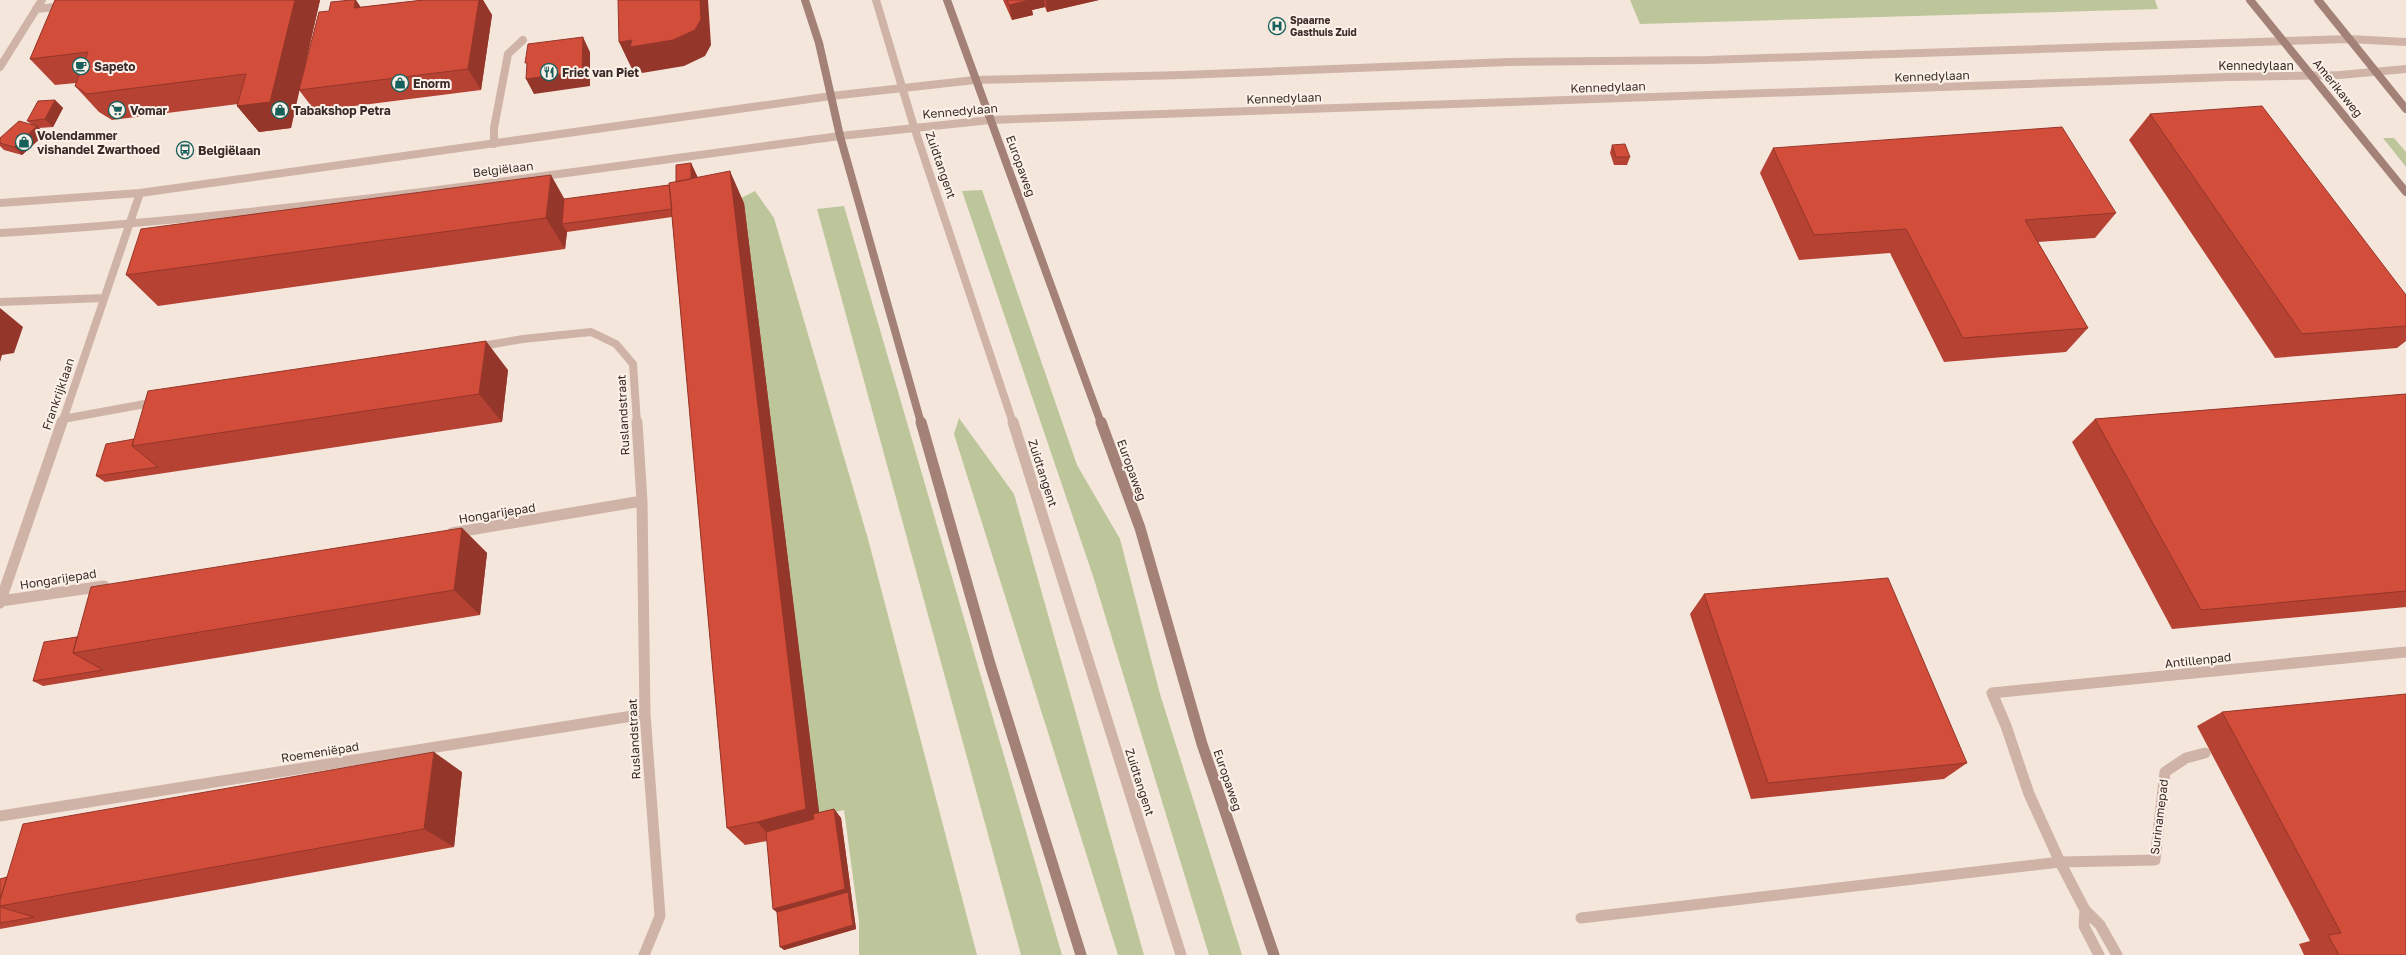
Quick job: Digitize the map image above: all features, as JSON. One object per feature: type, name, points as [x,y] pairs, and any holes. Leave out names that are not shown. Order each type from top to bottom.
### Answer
[{"type":"main road","points":[[805,0],[819,43],[840,136],[990,664],[1081,955]]},
{"type":"main road","name":"Europaweg","points":[[947,0],[1140,528],[1202,744],[1274,955]]},
{"type":"main road","name":"Amerikaweg","points":[[2250,0],[2406,192]]},
{"type":"main road","points":[[2318,0],[2406,109]]},
{"type":"street","points":[[0,67],[42,0]]},
{"type":"street","name":"Zuidtangent","points":[[876,0],[904,88],[914,127],[1007,402],[1181,955]]},
{"type":"street","points":[[36,9],[76,5]]},
{"type":"street","points":[[494,144],[494,128],[508,54],[523,40]]},
{"type":"street","name":"Kennedylaan","points":[[830,96],[975,80],[1183,75],[1508,62],[1707,60],[2349,40],[2406,42]]},
{"type":"street","name":"Kennedylaan","points":[[840,136],[990,120],[2229,77],[2313,78],[2406,69]]},
{"type":"street","points":[[0,203],[140,193],[830,96]]},
{"type":"street","name":"Belgiëlaan","points":[[0,233],[129,225],[442,189],[840,136]]},
{"type":"street","name":"Frankrijklaan","points":[[0,602],[140,193]]},
{"type":"street","points":[[0,302],[104,298]]},
{"type":"street","name":"Ruslandstraat","points":[[468,348],[523,339],[591,332],[616,344],[634,364],[642,501],[645,714],[660,916],[644,955]]},
{"type":"street","points":[[63,419],[164,401]]},
{"type":"street","name":"Hongarijepad","points":[[439,535],[642,501]]},
{"type":"street","name":"Hongarijepad","points":[[0,602],[118,583]]},
{"type":"street","name":"Antillenpad","points":[[2060,862],[2029,794],[2006,726],[1992,693],[2406,652]]},
{"type":"street","name":"Roemeniëpad","points":[[0,816],[645,714]]},
{"type":"street","name":"Surinamepad","points":[[2060,862],[2155,860],[2165,772],[2186,758],[2205,753]]},
{"type":"street","points":[[1581,918],[2060,862],[2085,910],[2100,925],[2117,955]]},
{"type":"street","points":[[2085,910],[2084,926],[2099,955]]},
{"type":"green space","points":[[1630,0],[2155,0],[2158,9],[1640,24]]},
{"type":"green space","points":[[2383,138],[2394,138],[2406,152],[2406,167]]},
{"type":"green space","points":[[982,190],[1077,465],[1120,539],[1160,694],[1242,955],[1209,955],[1093,576],[962,191]]},
{"type":"green space","points":[[755,191],[774,218],[868,539],[977,955],[859,955],[859,922],[844,810],[819,816],[741,198]]},
{"type":"green space","points":[[844,206],[1062,955],[1021,955],[817,209]]},
{"type":"green space","points":[[959,418],[1014,494],[1144,955],[1118,955],[954,434]]},
{"type":"building","points":[[55,0],[295,0],[270,102],[237,106],[246,74],[87,94],[75,86],[88,52],[30,59]]},
{"type":"building","points":[[355,0],[354,8],[423,0],[479,0],[468,69],[299,90],[319,12],[329,11],[331,2]]},
{"type":"building","points":[[618,0],[700,0],[701,19],[695,30],[673,40],[630,47],[632,40],[619,42]]},
{"type":"building","points":[[1007,0],[1030,0],[1009,5]]},
{"type":"building","points":[[583,37],[582,71],[526,79],[527,63],[525,63],[528,44]]},
{"type":"building","points":[[55,100],[45,119],[27,121],[38,101]]},
{"type":"building","points":[[2262,106],[2406,295],[2406,326],[2302,334],[2150,114]]},
{"type":"building","points":[[19,121],[37,126],[14,147],[0,143],[0,138]]},
{"type":"building","points":[[2062,127],[2116,213],[2025,220],[2088,328],[1963,338],[1906,229],[1814,235],[1773,148]]},
{"type":"building","points":[[1625,144],[1630,157],[1616,157],[1612,145]]},
{"type":"building","points":[[691,163],[691,179],[676,182],[676,165]]},
{"type":"building","points":[[730,171],[806,809],[727,828],[669,183]]},
{"type":"building","points":[[551,175],[546,218],[126,275],[141,229]]},
{"type":"building","points":[[669,185],[672,209],[562,224],[564,199]]},
{"type":"building","points":[[486,341],[479,394],[132,446],[148,391]]},
{"type":"building","points":[[2406,394],[2406,591],[2201,610],[2095,419]]},
{"type":"building","points":[[134,439],[132,446],[158,467],[96,476],[106,444]]},
{"type":"building","points":[[462,528],[454,590],[73,653],[91,587]]},
{"type":"building","points":[[1888,578],[1967,763],[1768,783],[1704,594]]},
{"type":"building","points":[[77,637],[73,653],[103,670],[33,681],[44,642]]},
{"type":"building","points":[[2406,694],[2406,955],[2339,955],[2328,935],[2341,933],[2222,712]]},
{"type":"building","points":[[434,752],[424,829],[0,906],[0,900],[23,824]]},
{"type":"building","points":[[834,809],[845,889],[773,909],[766,832],[814,819],[813,814]]},
{"type":"building","points":[[7,877],[0,900],[0,879]]},
{"type":"building","points":[[848,892],[853,925],[780,947],[777,912]]},
{"type":"building","points":[[0,907],[34,917],[0,923]]},
{"type":"place","name":"Spaarne Gasthuis Zuid","points":[[1277,26]]},
{"type":"place","name":"Sapeto","points":[[81,66]]},
{"type":"place","name":"Friet van Piet","points":[[549,72]]},
{"type":"place","name":"Enorm","points":[[400,83]]},
{"type":"place","name":"Vomar","points":[[117,110]]},
{"type":"place","name":"Tabakshop Petra","points":[[280,110]]},
{"type":"place","name":"Volendammer vishandel Zwarthoed","points":[[24,142]]},
{"type":"place","name":"Belgiëlaan","points":[[185,150]]}]
